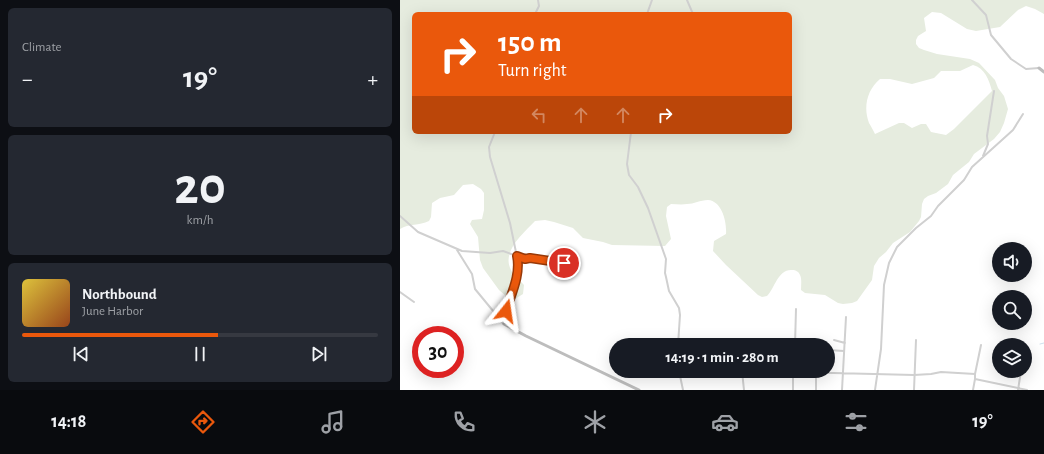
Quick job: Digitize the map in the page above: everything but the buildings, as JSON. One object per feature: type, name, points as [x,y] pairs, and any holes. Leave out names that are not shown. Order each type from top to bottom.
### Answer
[{"type":"street","points":[[536,12],[539,6],[538,0]]},
{"type":"street","points":[[648,12],[652,0]]},
{"type":"street","points":[[687,0],[692,12]]},
{"type":"street","points":[[972,0],[986,15],[991,35],[1011,59],[1026,69],[1040,68],[1044,72]]},
{"type":"street","points":[[982,157],[988,144],[987,136],[994,91]]},
{"type":"street","points":[[876,390],[881,349],[884,285],[892,255],[902,242],[931,216],[938,206],[964,180],[972,167],[1013,130],[1023,114]]},
{"type":"street","points":[[494,134],[489,147],[490,157],[510,223],[518,262],[516,281],[503,322],[504,324]]},
{"type":"street","points":[[631,134],[627,164],[629,174],[638,187],[648,208],[666,260],[666,277],[669,291],[679,308],[678,338]]},
{"type":"street","points":[[400,216],[418,232],[462,251],[490,253],[503,251],[525,259],[530,258],[577,266]]},
{"type":"street","points":[[457,249],[472,274],[475,289],[504,324],[538,342],[639,390]]},
{"type":"street","points":[[400,292],[414,302]]},
{"type":"street","points":[[794,338],[796,309]]},
{"type":"street","points":[[842,390],[846,317]]},
{"type":"street","points":[[835,340],[845,343]]},
{"type":"street","points":[[914,390],[916,340]]},
{"type":"street","points":[[973,390],[982,345]]},
{"type":"street","points":[[835,352],[844,351]]},
{"type":"street","points":[[835,373],[914,375],[941,372],[975,374]]},
{"type":"street","points":[[680,378],[683,390]]},
{"type":"street","points":[[743,378],[744,390]]},
{"type":"street","points":[[793,378],[793,390]]},
{"type":"street","points":[[816,378],[816,390]]},
{"type":"street","points":[[1018,389],[1020,378]]},
{"type":"street","points":[[975,379],[1027,390]]},
{"type":"shaded area","points":[[400,0],[1044,0],[1044,14],[1026,6],[1018,10],[1000,27],[976,31],[967,29],[941,13],[932,12],[924,18],[926,31],[918,36],[916,40],[916,44],[919,48],[937,54],[970,59],[979,63],[995,80],[998,88],[1004,96],[1008,109],[1000,132],[994,139],[974,154],[969,162],[953,175],[948,184],[936,193],[924,199],[919,221],[910,232],[893,243],[879,258],[874,266],[872,280],[857,301],[852,303],[838,303],[825,295],[805,293],[801,290],[800,274],[793,270],[787,271],[780,276],[767,296],[762,297],[758,295],[713,251],[714,241],[726,234],[726,224],[723,213],[717,204],[708,200],[690,204],[671,204],[667,207],[666,216],[671,239],[665,246],[612,245],[583,238],[573,228],[554,222],[545,220],[535,221],[515,243],[509,256],[509,263],[512,272],[524,285],[523,294],[515,299],[506,296],[499,290],[483,268],[480,260],[478,237],[470,224],[472,220],[482,219],[484,210],[484,193],[481,189],[473,184],[463,185],[454,195],[440,198],[432,203],[431,217],[429,221],[422,224],[403,227],[400,229]],"holes":[[[973,65],[981,69],[988,79],[992,91],[946,135],[931,132],[926,124],[921,124],[912,128],[904,123],[899,123],[875,134],[867,117],[866,105],[872,88],[880,79],[890,79],[912,84],[934,78],[941,71],[960,71]]]},
{"type":"waterway","points":[[1040,344],[1044,343]]},
{"type":"route","points":[[506,311],[516,281],[518,262],[517,256],[525,259],[530,258],[564,263]]}]
